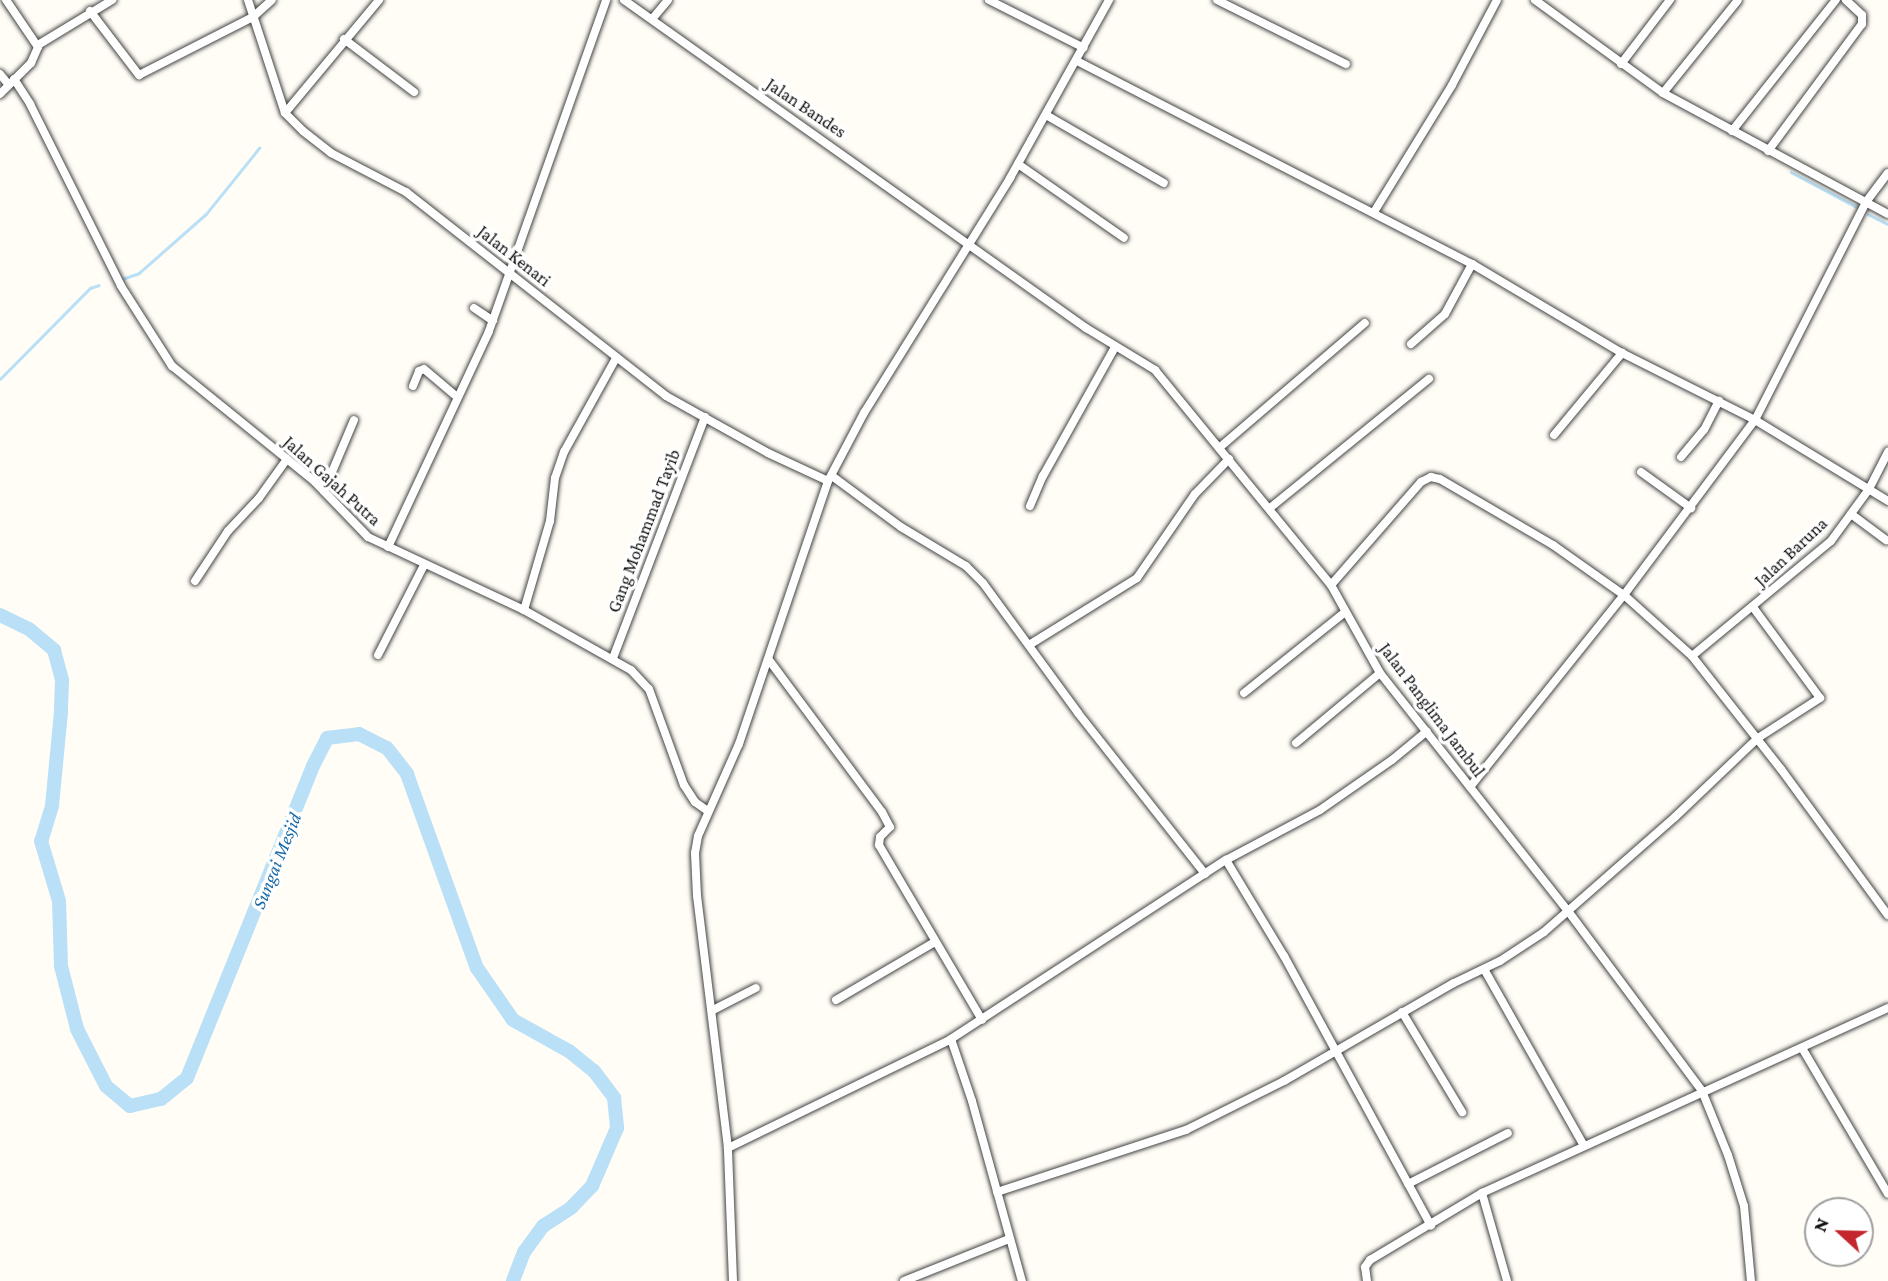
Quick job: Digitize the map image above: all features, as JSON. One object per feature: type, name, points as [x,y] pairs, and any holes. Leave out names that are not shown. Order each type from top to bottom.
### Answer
[{"type":"street","points":[[0,94],[36,56],[38,45],[6,0]]},
{"type":"street","points":[[38,45],[112,0]]},
{"type":"street","points":[[248,0],[285,113]]},
{"type":"street","points":[[90,11],[139,75],[253,17],[272,0]]},
{"type":"street","points":[[285,113],[379,0]]},
{"type":"street","points":[[388,547],[493,321],[606,0]]},
{"type":"street","name":"Jalan Bandes","points":[[624,0],[969,243]]},
{"type":"street","points":[[653,18],[668,0]]},
{"type":"street","points":[[989,0],[1084,48]]},
{"type":"street","points":[[733,1281],[728,1148],[697,896],[695,853],[708,811],[735,754],[769,660],[830,478],[864,413],[1018,164],[1109,0]]},
{"type":"street","points":[[1217,0],[1346,64]]},
{"type":"street","points":[[1374,212],[1452,85],[1497,0]]},
{"type":"street","points":[[1535,0],[1663,93],[1888,214]]},
{"type":"street","points":[[1621,64],[1670,0]]},
{"type":"street","points":[[1663,93],[1738,0]]},
{"type":"street","points":[[1732,131],[1836,0]]},
{"type":"street","points":[[1768,151],[1862,24],[1862,15],[1846,0]]},
{"type":"street","points":[[344,39],[414,92]]},
{"type":"street","points":[[1077,61],[1472,264],[1622,353],[1755,420],[1888,501]]},
{"type":"street","name":"Jalan Gajah Putra","points":[[0,74],[12,82],[30,104],[121,286],[164,356],[196,388],[324,491],[368,537],[524,610],[631,670],[649,689],[684,785],[695,802],[708,811]]},
{"type":"street","name":"Jalan Kenari","points":[[285,113],[331,153],[405,192],[666,396],[768,453],[830,478],[901,527],[966,566],[990,591],[1078,713],[1205,874]]},
{"type":"street","points":[[1046,115],[1164,183]]},
{"type":"street","points":[[1018,164],[1124,237]]},
{"type":"street","points":[[1470,788],[1624,595],[1755,420],[1866,202],[1888,173]]},
{"type":"street","name":"Jalan Panglima Jambul","points":[[969,243],[1115,347],[1155,370],[1331,585],[1380,673],[1568,911],[1702,1091],[1728,1155],[1744,1206],[1751,1281]]},
{"type":"street","points":[[1411,344],[1445,314],[1472,264]]},
{"type":"street","points":[[474,308],[493,321]]},
{"type":"street","points":[[1219,447],[1365,323]]},
{"type":"street","points":[[1030,506],[1115,347]]},
{"type":"street","points":[[1554,435],[1622,353]]},
{"type":"street","points":[[524,610],[550,521],[555,478],[564,452],[616,358]]},
{"type":"street","points":[[413,386],[419,371],[424,369],[457,397]]},
{"type":"street","points":[[1270,508],[1429,379]]},
{"type":"street","points":[[1681,457],[1704,430],[1719,401]]},
{"type":"street","name":"Gang Mohammad Tayib","points":[[613,658],[705,417]]},
{"type":"street","points":[[324,491],[354,420]]},
{"type":"street","name":"Jalan Baruna","points":[[1692,656],[1823,549],[1869,489],[1888,452]]},
{"type":"street","points":[[195,582],[228,531],[259,498],[287,459]]},
{"type":"street","points":[[1029,645],[1137,578],[1195,494],[1229,459]]},
{"type":"street","points":[[1641,472],[1691,508]]},
{"type":"street","points":[[1331,585],[1421,482],[1431,477],[1553,545],[1624,595],[1692,656],[1758,738],[1888,915]]},
{"type":"street","points":[[1851,514],[1886,540]]},
{"type":"street","points":[[378,655],[424,565]]},
{"type":"street","points":[[997,1192],[1186,1130],[1284,1081],[1336,1049],[1532,941],[1675,817],[1758,738],[1820,698],[1753,607]]},
{"type":"street","points":[[1244,693],[1345,612]]},
{"type":"street","points":[[769,660],[882,812],[890,827],[880,837],[879,845],[982,1020]]},
{"type":"street","points":[[1296,743],[1380,673]]},
{"type":"street","points":[[728,1148],[951,1039],[1226,860],[1320,810],[1392,760],[1427,731]]},
{"type":"street","points":[[1226,860],[1336,1049],[1431,1226]]},
{"type":"street","points":[[836,1000],[935,942]]},
{"type":"street","points":[[1484,969],[1584,1146]]},
{"type":"street","points":[[713,1010],[755,988]]},
{"type":"street","points":[[1367,1281],[1365,1267],[1370,1260],[1431,1226],[1482,1193],[1888,1008]]},
{"type":"street","points":[[1402,1013],[1462,1112]]},
{"type":"street","points":[[951,1039],[1022,1281]]},
{"type":"street","points":[[1802,1048],[1888,1194]]},
{"type":"street","points":[[1408,1184],[1508,1133]]},
{"type":"street","points":[[1482,1193],[1507,1281]]},
{"type":"street","points":[[904,1281],[1010,1238]]},
{"type":"waterway","points":[[122,279],[139,273],[206,214],[259,148]]},
{"type":"waterway","points":[[1791,172],[1857,207]]},
{"type":"waterway","points":[[1868,214],[1888,224]]},
{"type":"waterway","points":[[0,379],[90,288],[99,285]]},
{"type":"waterway","name":"Sungai Mesjid","points":[[0,615],[29,629],[54,650],[62,680],[52,806],[41,841],[59,901],[61,966],[77,1029],[106,1086],[130,1106],[161,1099],[187,1078],[313,766],[327,738],[359,734],[387,748],[407,774],[477,968],[513,1020],[569,1051],[594,1071],[614,1098],[617,1128],[592,1186],[571,1208],[543,1226],[524,1252],[513,1281]]}]
